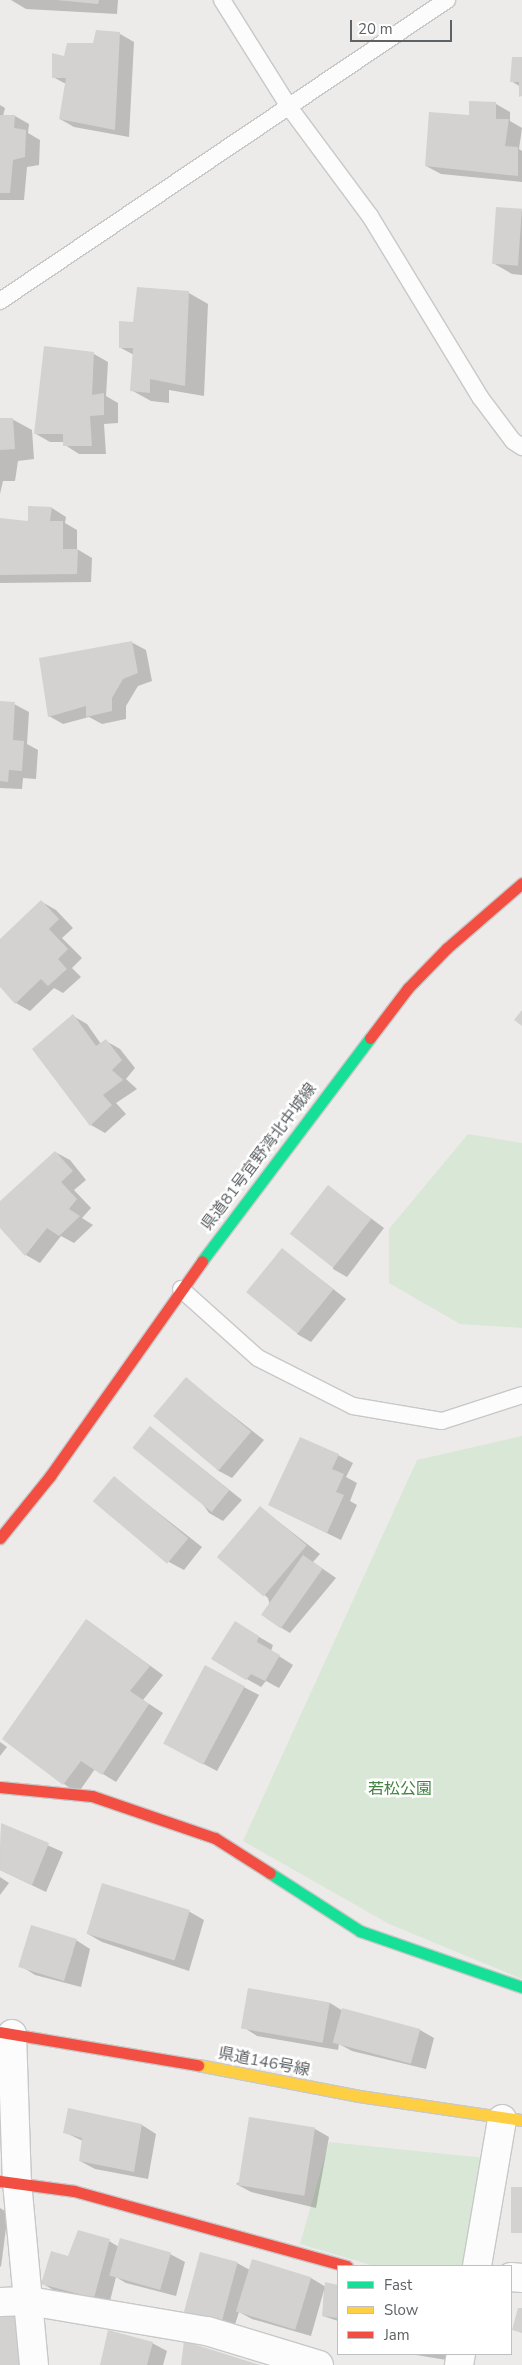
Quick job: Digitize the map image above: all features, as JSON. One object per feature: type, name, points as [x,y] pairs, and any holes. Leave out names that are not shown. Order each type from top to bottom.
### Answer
[{"type":"main road","name":"県道81号宜野湾北中城線","points":[[0,1538],[50,1476],[181,1289],[408,988],[454,942],[522,883]]},
{"type":"main road","name":"県道81号宜野湾北中城線","points":[[7,1509],[50,1476]]},
{"type":"main road","points":[[0,1787],[92,1796],[215,1838],[360,1931],[522,1987]]},
{"type":"main road","name":"県道146号線","points":[[6,2033],[512,2119]]},
{"type":"main road","points":[[9,2182],[74,2191],[343,2265]]},
{"type":"street","points":[[6,2033],[9,2182],[29,2300],[34,2365]]},
{"type":"street","points":[[477,2265],[512,2119]]},
{"type":"street","points":[[0,2302],[29,2300],[208,2331],[319,2365]]},
{"type":"lane","points":[[222,0],[289,107],[370,216],[480,397],[513,440],[522,447]]},
{"type":"lane","points":[[0,301],[447,0]]},
{"type":"lane","points":[[181,1289],[258,1358],[353,1406],[442,1421],[522,1395]]},
{"type":"green space","points":[[468,1134],[522,1143],[522,1328],[460,1324],[389,1283],[389,1229]]},
{"type":"green space","name":"若松公園","points":[[522,1436],[522,1979],[389,1924],[243,1841],[417,1460]]},
{"type":"green space","points":[[329,2142],[485,2158],[470,2265],[371,2265],[300,2244]]},
{"type":"building","points":[[56,0],[99,0],[98,4]]},
{"type":"building","points":[[96,30],[120,32],[115,130],[59,119],[66,78],[52,78],[52,53],[64,56],[67,43],[93,43]]},
{"type":"building","points":[[512,57],[522,57],[522,96],[519,97],[519,82],[510,82]]},
{"type":"building","points":[[469,101],[496,102],[496,119],[509,119],[505,146],[518,147],[518,176],[425,166],[429,112],[469,115]]},
{"type":"building","points":[[0,115],[15,115],[14,128],[26,130],[25,157],[13,160],[10,193],[0,193]]},
{"type":"building","points":[[496,207],[522,209],[518,266],[492,264]]},
{"type":"building","points":[[137,287],[189,291],[185,386],[150,379],[150,393],[130,391],[133,348],[119,348],[119,321],[133,322]]},
{"type":"building","points":[[44,346],[94,352],[92,395],[104,393],[104,415],[90,416],[92,446],[63,446],[63,434],[34,434]]},
{"type":"building","points":[[0,418],[13,418],[15,449],[0,450]]},
{"type":"building","points":[[28,506],[52,507],[50,521],[63,521],[63,549],[78,549],[77,574],[0,575],[0,518],[28,521]]},
{"type":"building","points":[[132,641],[138,673],[123,679],[112,698],[112,711],[86,717],[86,706],[48,717],[39,658]]},
{"type":"building","points":[[0,701],[15,702],[13,740],[24,741],[22,771],[9,770],[8,782],[0,781]]},
{"type":"building","points":[[41,900],[59,919],[49,929],[68,949],[58,959],[67,969],[48,986],[41,979],[15,1004],[0,987],[0,939]]},
{"type":"building","points":[[522,1010],[522,1026],[514,1020]]},
{"type":"building","points":[[73,1014],[96,1046],[106,1039],[122,1060],[112,1070],[123,1080],[103,1095],[112,1105],[90,1126],[32,1049]]},
{"type":"building","points":[[55,1151],[73,1171],[61,1182],[77,1199],[69,1209],[80,1216],[59,1236],[47,1228],[25,1256],[0,1228],[0,1201]]},
{"type":"building","points":[[328,1185],[371,1219],[333,1268],[290,1234]]},
{"type":"building","points":[[282,1248],[333,1290],[297,1334],[246,1292]]},
{"type":"building","points":[[186,1377],[251,1432],[218,1471],[153,1416]]},
{"type":"building","points":[[150,1426],[229,1490],[212,1512],[132,1448]]},
{"type":"building","points":[[300,1437],[339,1454],[332,1469],[344,1474],[336,1492],[344,1495],[327,1533],[268,1505]]},
{"type":"building","points":[[114,1476],[188,1538],[167,1564],[93,1501]]},
{"type":"building","points":[[260,1506],[307,1545],[264,1597],[217,1557]]},
{"type":"building","points":[[303,1555],[323,1569],[281,1629],[261,1615]]},
{"type":"building","points":[[86,1619],[150,1666],[130,1691],[149,1704],[102,1775],[81,1761],[63,1785],[2,1739]]},
{"type":"building","points":[[235,1621],[259,1636],[257,1642],[280,1655],[265,1681],[251,1674],[246,1680],[211,1659]]},
{"type":"building","points":[[205,1665],[245,1686],[203,1765],[163,1744]]},
{"type":"building","points":[[1,1823],[49,1843],[32,1885],[0,1870]]},
{"type":"building","points":[[102,1883],[190,1910],[174,1961],[87,1934]]},
{"type":"building","points":[[31,1925],[77,1939],[64,1981],[18,1967]]},
{"type":"building","points":[[248,1988],[330,2002],[323,2043],[241,2028]]},
{"type":"building","points":[[342,2008],[420,2029],[411,2064],[333,2043]]},
{"type":"building","points":[[68,2108],[142,2124],[134,2172],[79,2161],[82,2138],[63,2133]]},
{"type":"building","points":[[249,2117],[315,2127],[304,2196],[238,2185]]},
{"type":"building","points":[[511,2187],[522,2187],[522,2233],[511,2233]]},
{"type":"building","points":[[78,2230],[110,2239],[94,2298],[41,2284],[51,2251],[68,2256]]},
{"type":"building","points":[[120,2238],[171,2253],[160,2290],[109,2275]]},
{"type":"building","points":[[200,2252],[238,2262],[221,2325],[183,2315]]},
{"type":"building","points":[[252,2259],[311,2277],[295,2330],[236,2312]]},
{"type":"building","points":[[325,2282],[337,2285],[337,2318],[322,2316]]},
{"type":"building","points":[[518,2308],[522,2308],[522,2333],[512,2330]]},
{"type":"building","points":[[0,2315],[23,2315],[23,2365],[0,2365]]},
{"type":"building","points":[[108,2330],[153,2342],[147,2365],[100,2365]]},
{"type":"building","points":[[184,2341],[260,2365],[181,2365]]},
{"type":"traffic: fast","points":[[202,1261],[370,1038]]},
{"type":"traffic: fast","points":[[270,1873],[360,1931],[522,1987]]},
{"type":"traffic: slow","points":[[198,2065],[359,2096],[522,2120]]},
{"type":"traffic: jam","points":[[370,1038],[408,988],[447,948],[522,883]]},
{"type":"traffic: jam","points":[[0,1538],[50,1476],[202,1261]]},
{"type":"traffic: jam","points":[[0,1787],[92,1796],[215,1838],[270,1873]]},
{"type":"traffic: jam","points":[[0,2032],[198,2065]]},
{"type":"traffic: jam","points":[[0,2181],[74,2191],[343,2265]]}]
